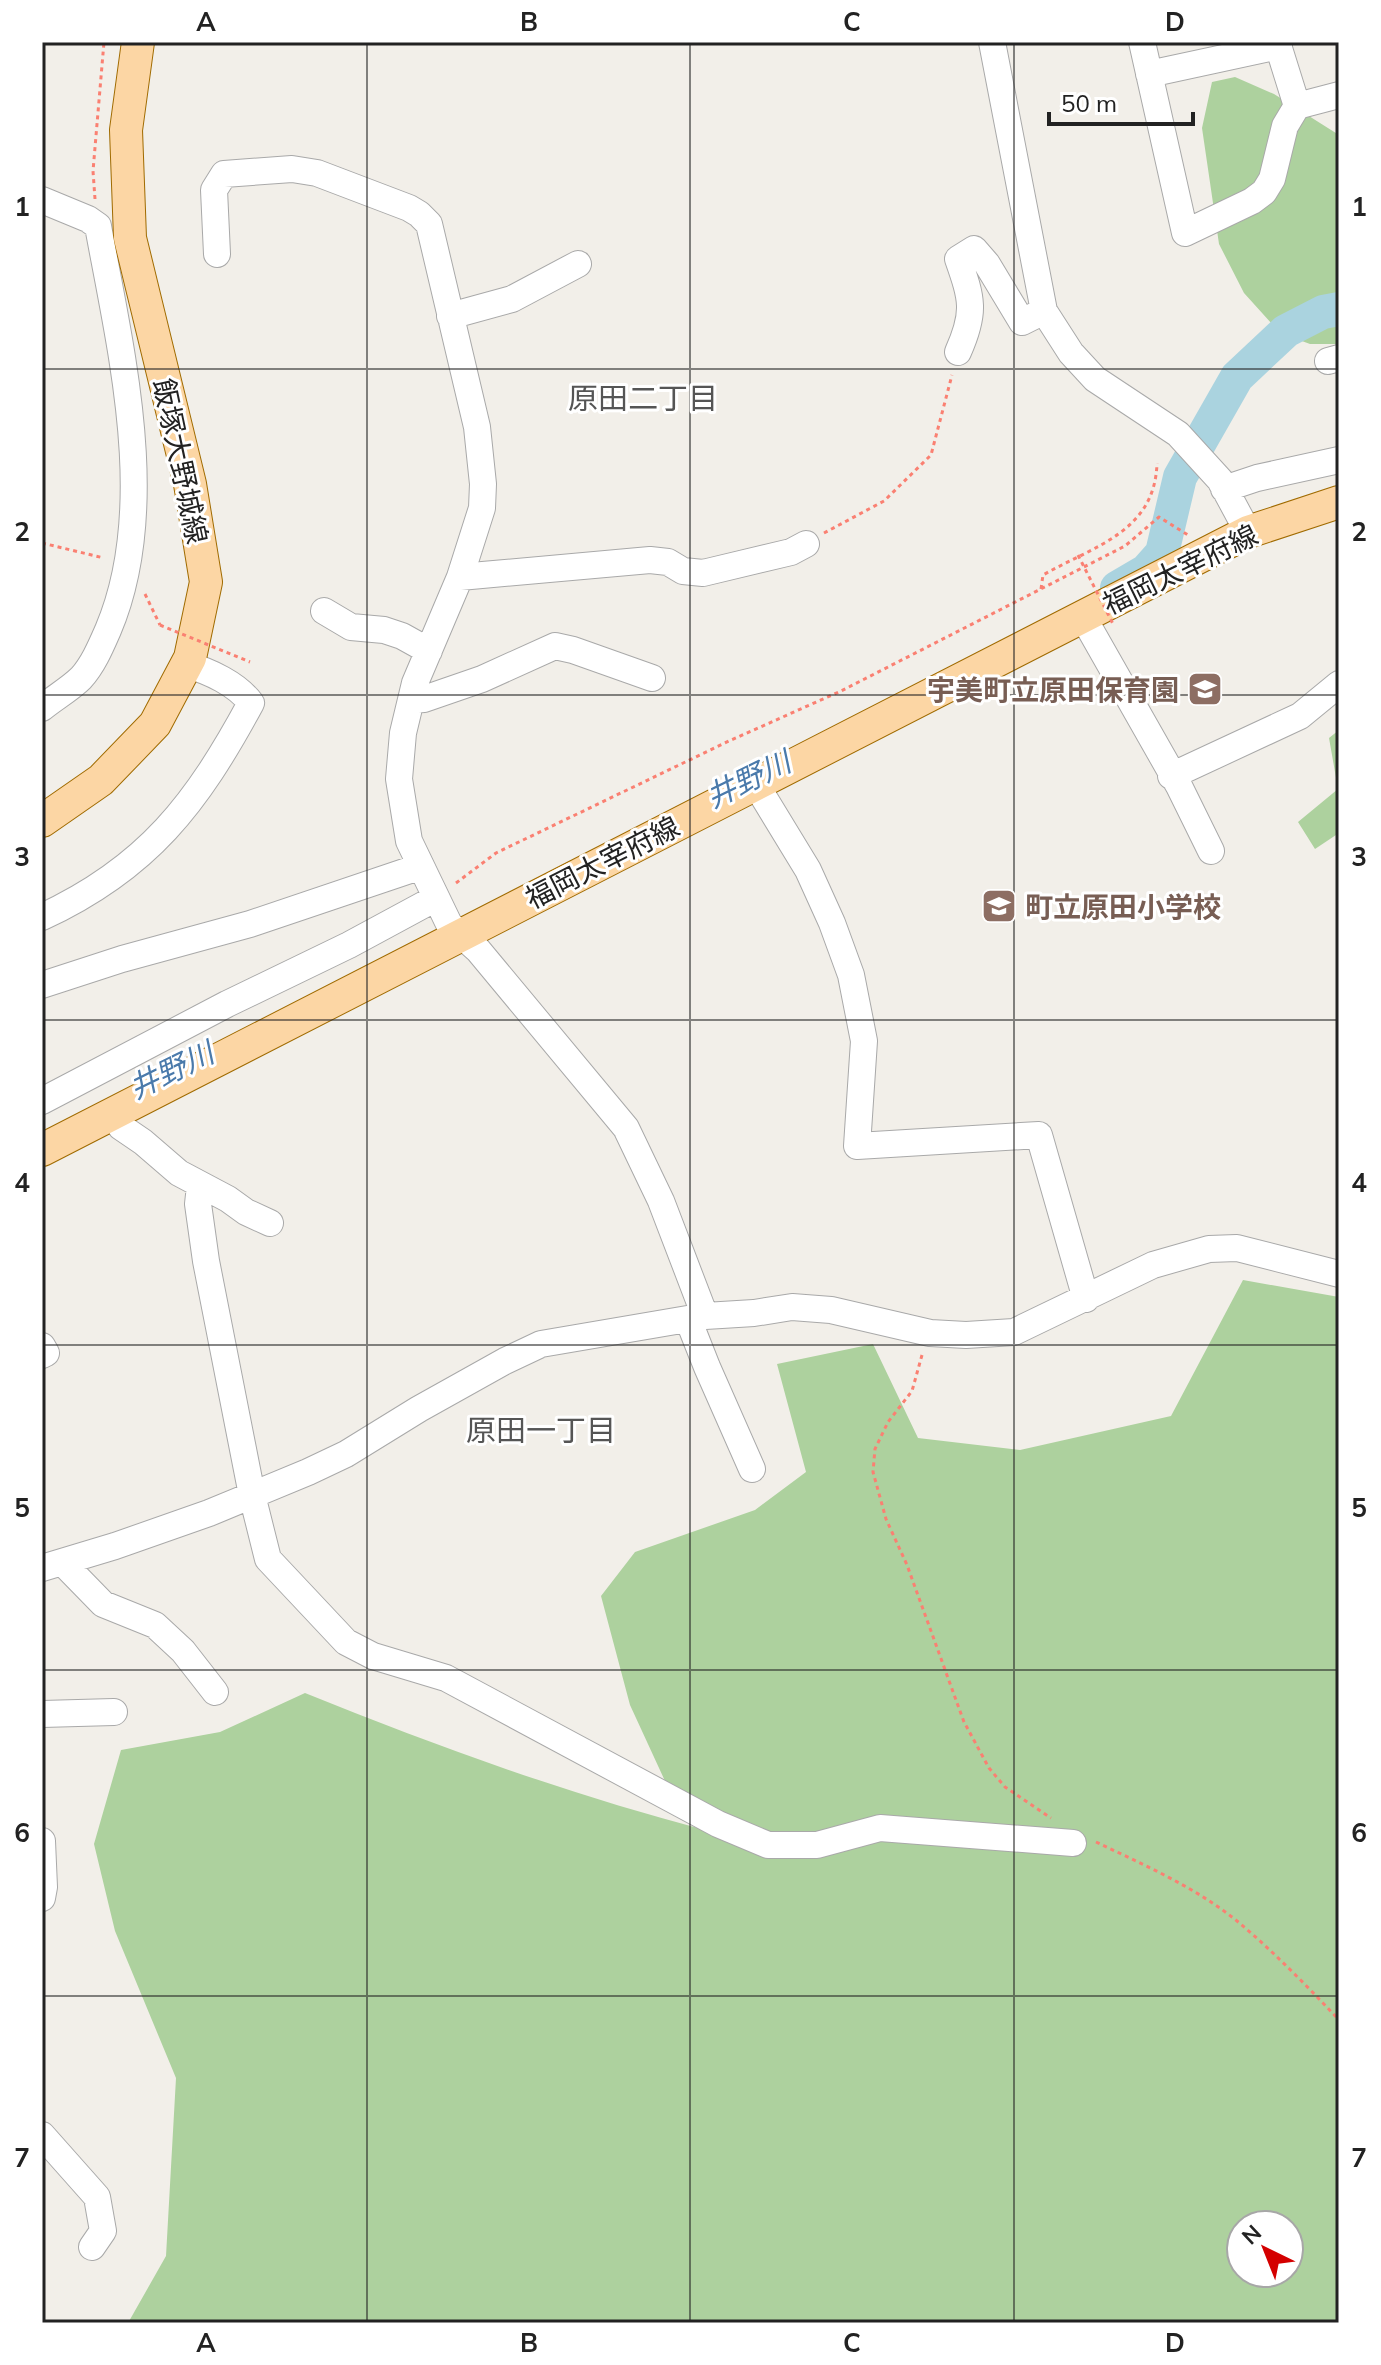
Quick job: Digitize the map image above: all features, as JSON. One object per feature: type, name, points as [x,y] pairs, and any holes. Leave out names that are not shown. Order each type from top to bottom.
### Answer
[{"type":"main road","name":"飯塚大野城線","points":[[42,821],[101,780],[155,724],[187,665],[206,582],[190,484],[130,238],[126,130],[138,42]]},
{"type":"main road","name":"福岡太宰府線","points":[[46,1139],[113,1113],[755,783],[1098,620],[1248,532],[1339,502]]},
{"type":"street","points":[[1142,42],[1185,233],[1252,201],[1264,192],[1272,179],[1285,126],[1297,106],[1339,95]]},
{"type":"street","points":[[999,44],[1044,311],[1071,353],[1095,379],[1178,434],[1220,480],[1248,532]]},
{"type":"street","points":[[1149,74],[1278,44],[1297,106]]},
{"type":"street","points":[[217,254],[214,190],[224,174],[292,169],[317,173],[409,208],[429,224],[477,427],[483,484],[482,508],[460,577],[411,700],[403,733],[399,779],[409,841],[449,924],[478,950],[626,1128],[661,1201],[696,1318],[707,1367],[752,1469]]},
{"type":"street","points":[[42,200],[98,226],[129,412],[133,485],[127,563],[116,611],[101,645],[81,678],[42,708]]},
{"type":"street","points":[[958,352],[969,328],[971,296],[958,259],[974,249],[987,264],[1022,322],[1044,311]]},
{"type":"street","points":[[450,316],[512,299],[578,264]]},
{"type":"street","points":[[1224,489],[1257,478],[1339,460]]},
{"type":"street","points":[[460,577],[650,560],[668,562],[683,571],[703,573],[791,552],[806,544]]},
{"type":"street","points":[[324,611],[351,627],[384,630],[429,651]]},
{"type":"street","points":[[1098,620],[1211,851]]},
{"type":"street","points":[[411,700],[424,699],[482,679],[555,646],[652,678]]},
{"type":"street","points":[[42,917],[107,881],[136,859],[184,810],[218,764],[251,703],[231,686],[204,670],[187,665]]},
{"type":"street","points":[[1175,781],[1300,716],[1339,684]]},
{"type":"street","points":[[755,783],[808,870],[851,975],[864,1041],[857,1146],[1039,1135],[1086,1299]]},
{"type":"street","points":[[42,985],[122,959],[250,924],[419,867]]},
{"type":"street","points":[[42,1101],[436,898]]},
{"type":"street","points":[[113,1113],[121,1127],[179,1173],[270,1223]]},
{"type":"street","points":[[200,1186],[198,1204],[206,1261],[252,1495],[268,1559],[346,1642],[398,1665],[446,1678],[730,1829],[768,1845],[817,1845],[880,1828],[1084,1842]]},
{"type":"street","points":[[52,1565],[115,1546],[252,1495],[346,1454],[443,1395],[541,1344],[696,1318],[792,1307],[831,1310],[930,1333],[966,1335],[1014,1332],[1153,1265],[1209,1249],[1237,1248],[1339,1274]]},
{"type":"street","points":[[42,1346],[46,1353],[42,1355]]},
{"type":"street","points":[[52,1565],[103,1604],[155,1625],[183,1651],[215,1692]]},
{"type":"street","points":[[42,1714],[114,1712]]},
{"type":"street","points":[[42,1841],[42,1898]]},
{"type":"street","points":[[42,2135],[97,2197],[103,2231],[92,2247]]},
{"type":"path","points":[[98,226],[93,171],[104,42]]},
{"type":"path","points":[[806,544],[884,501],[931,455],[958,352]]},
{"type":"path","points":[[1041,589],[1043,575],[1120,535],[1133,522],[1157,483],[1157,463]]},
{"type":"path","points":[[436,898],[496,853],[841,691],[1125,546],[1159,517],[1195,540]]},
{"type":"path","points":[[42,543],[127,563]]},
{"type":"path","points":[[1078,555],[1098,620]]},
{"type":"path","points":[[160,625],[250,662]]},
{"type":"path","points":[[930,1333],[912,1391],[888,1422],[875,1449],[873,1472],[886,1519],[907,1565],[964,1722],[989,1768],[1005,1787],[1055,1820]]},
{"type":"path","points":[[1084,1842],[1177,1881],[1236,1921],[1297,1975],[1339,2020]]},
{"type":"green space","points":[[1235,77],[1274,94],[1339,135],[1339,344],[1310,344],[1280,333],[1244,293],[1219,244],[1202,128],[1212,82]]},
{"type":"green space","points":[[1339,730],[1339,833],[1315,849],[1298,822],[1338,789],[1329,738]]},
{"type":"green space","points":[[1243,1280],[1339,1297],[1339,2323],[128,2323],[166,2256],[176,2078],[115,1931],[94,1844],[121,1750],[220,1732],[305,1693],[503,1768],[705,1830],[665,1781],[630,1705],[601,1596],[635,1552],[755,1510],[806,1472],[777,1364],[873,1344],[918,1438],[1020,1450],[1171,1416]]},
{"type":"waterway","name":"井野川","points":[[1117,588],[1146,571],[1162,553],[1180,477],[1237,377],[1286,331],[1323,312],[1339,309]]},
{"type":"place","name":"宇美町立原田保育園","points":[[1205,689]]},
{"type":"place","name":"町立原田小学校","points":[[999,906]]},
{"type":"district","name":"原田二丁目","points":[[643,398]]},
{"type":"district","name":"原田一丁目","points":[[541,1430]]}]
